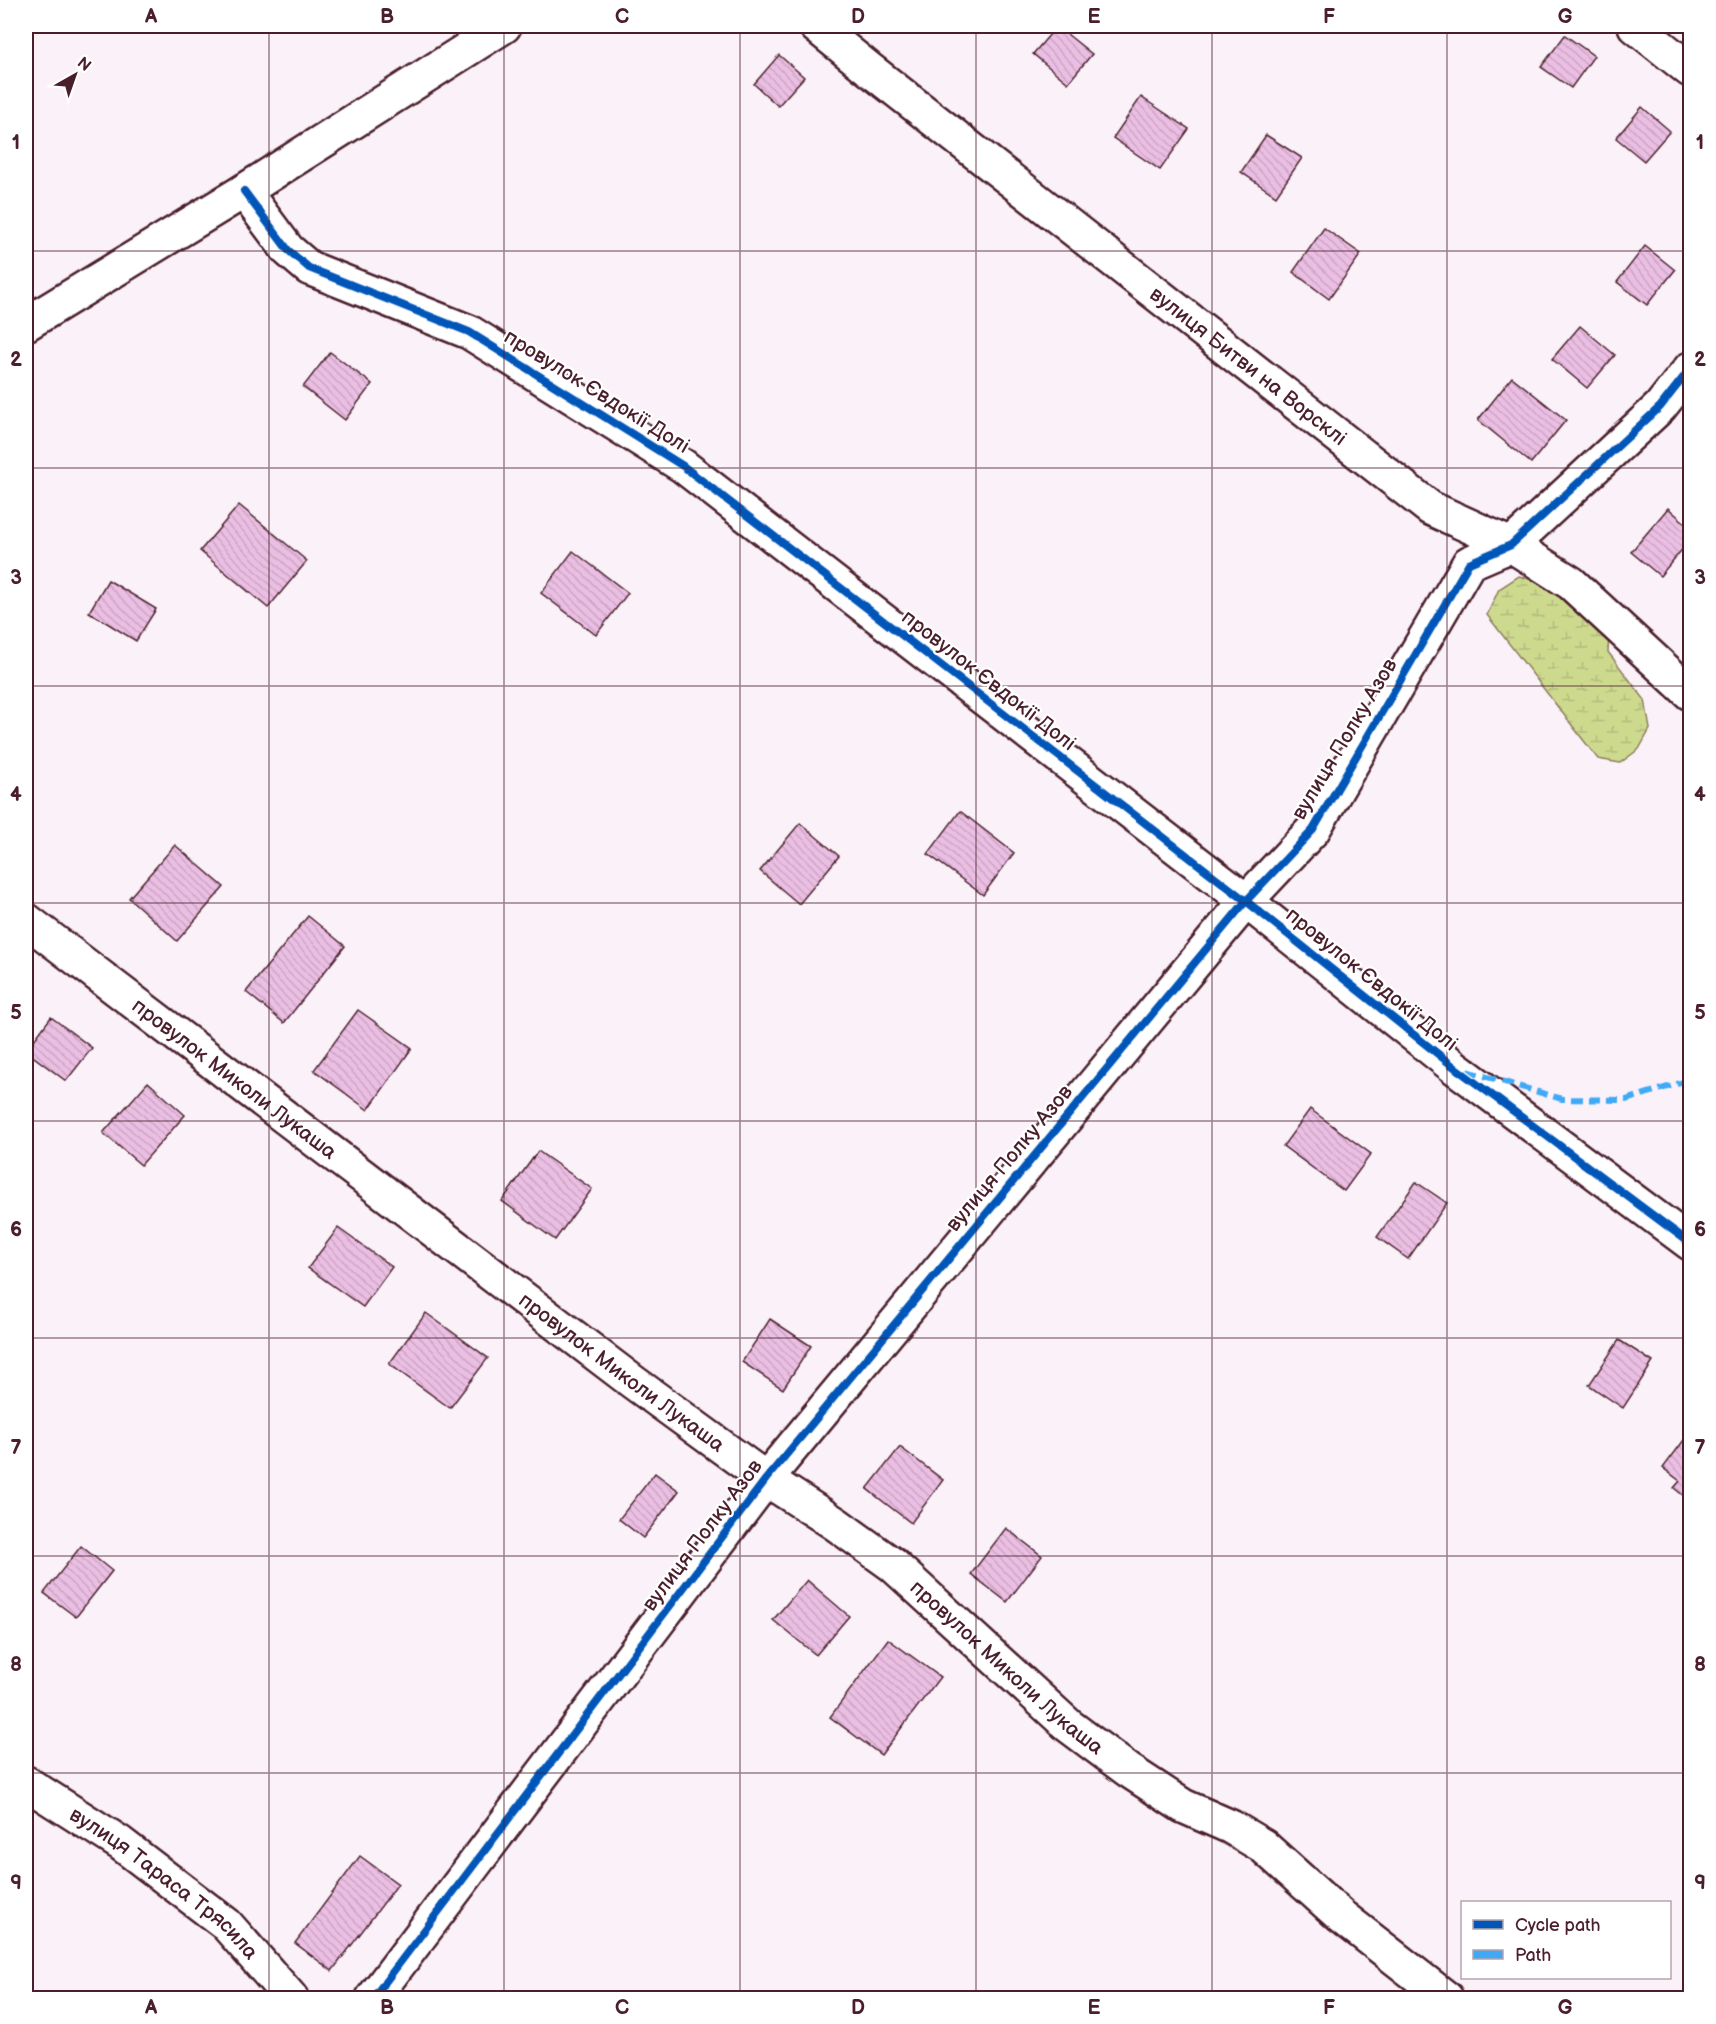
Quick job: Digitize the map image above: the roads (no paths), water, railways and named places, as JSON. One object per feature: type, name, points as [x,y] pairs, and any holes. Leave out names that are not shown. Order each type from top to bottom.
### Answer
[{"type":"street","points":[[26,324],[244,191],[504,26]]},
{"type":"street","name":"вулиця Битви на Ворсклі","points":[[816,26],[1430,508],[1511,545],[1571,583],[1690,693]]},
{"type":"street","points":[[1635,26],[1690,70]]},
{"type":"street","name":"провулок Євдокії Долі","points":[[244,191],[288,250],[309,268],[469,332],[495,346],[683,466],[1246,902],[1453,1066],[1690,1243]]},
{"type":"street","name":"вулиця Полку Азов","points":[[373,1998],[766,1479],[1246,902],[1313,830],[1468,563],[1511,545],[1660,407],[1690,369]]},
{"type":"street","name":"провулок Миколи Лукаша","points":[[26,920],[633,1382],[766,1479],[836,1524],[893,1565],[1069,1726],[1094,1745],[1184,1806],[1231,1827],[1263,1846],[1341,1916],[1446,1998]]},
{"type":"street","name":"вулиця Тараса Трясила","points":[[26,1783],[120,1843],[226,1924],[291,1998]]}]
